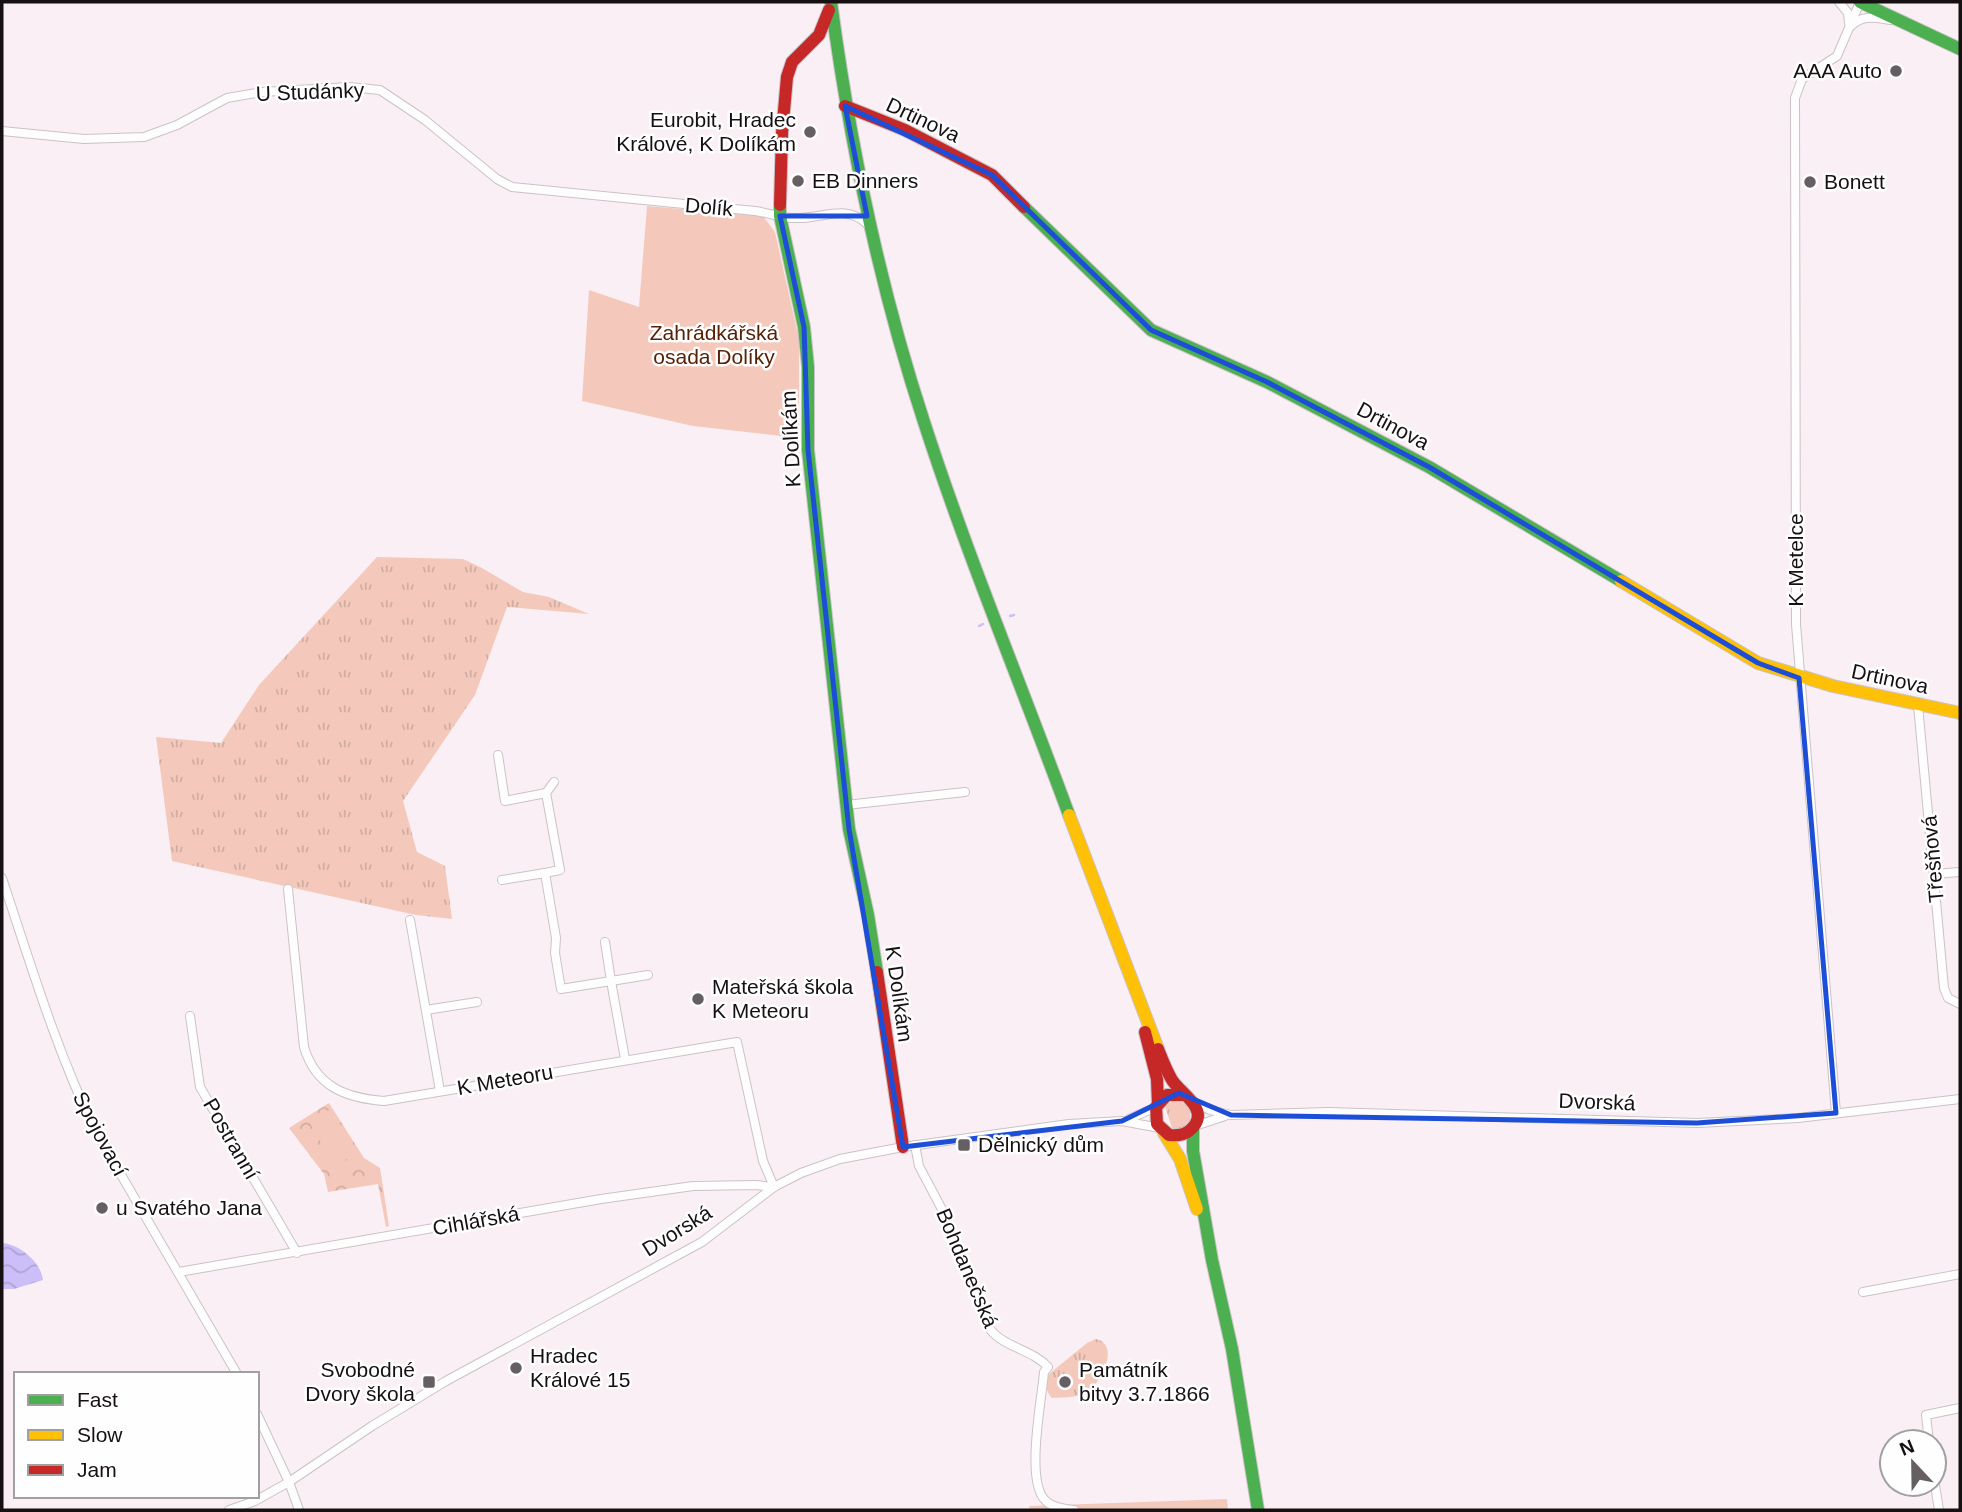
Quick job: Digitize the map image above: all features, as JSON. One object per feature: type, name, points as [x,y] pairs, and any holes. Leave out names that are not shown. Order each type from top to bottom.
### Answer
[{"type":"street","points":[[830,2],[845,106],[869,226],[901,347],[935,457],[1133,987],[1171,1079],[1190,1099],[1198,1114],[1194,1127],[1193,1152],[1231,1349],[1257,1509]]},
{"type":"street","name":"K Dolíkám","points":[[830,2],[823,29],[792,62],[787,77],[782,133],[780,216],[804,327],[808,450],[849,829],[868,915],[909,1146]]},
{"type":"street","points":[[1839,2],[1848,13],[1849,28]]},
{"type":"street","points":[[1860,2],[1960,50]]},
{"type":"street","name":"K Metelce","points":[[1836,1114],[1796,624],[1795,98],[1798,85],[1807,73],[1837,56],[1860,2]]},
{"type":"street","points":[[1849,28],[1856,20],[1865,17],[1900,21]]},
{"type":"street","name":"U Studánky","points":[[2,131],[84,139],[144,137],[177,125],[227,98],[287,90],[349,87],[380,90],[425,120],[497,179],[512,187],[637,200]]},
{"type":"street","name":"Drtinova","points":[[845,106],[905,130],[992,175],[1151,330],[1267,382],[1395,449],[1758,663],[1799,678],[1868,696],[1960,713]]},
{"type":"street","name":"Dolík","points":[[637,200],[800,218],[845,212],[856,215],[869,226]]},
{"type":"street","name":"Třešňová","points":[[1918,705],[1945,993],[1952,1001],[1960,1004]]},
{"type":"street","points":[[498,755],[505,801],[546,793],[554,782]]},
{"type":"street","points":[[846,806],[965,792]]},
{"type":"street","points":[[502,880],[560,870],[546,793]]},
{"type":"street","points":[[1934,874],[1960,872]]},
{"type":"street","points":[[545,873],[561,989],[648,975]]},
{"type":"street","name":"Spojovací","points":[[2,878],[82,1105],[236,1372]]},
{"type":"street","name":"K Meteoru","points":[[288,889],[307,1056],[330,1086],[361,1099],[384,1101],[737,1042],[763,1161],[774,1187]]},
{"type":"street","points":[[410,920],[440,1091]]},
{"type":"street","points":[[605,942],[625,1059]]},
{"type":"street","points":[[1133,987],[1157,1079],[1156,1119],[1174,1143],[1211,1249]]},
{"type":"street","points":[[426,1010],[477,1002]]},
{"type":"street","name":"Postranní","points":[[190,1016],[200,1087],[297,1253]]},
{"type":"street","name":"Dvorská","points":[[1122,1121],[1157,1105],[1167,1095],[1190,1099],[1210,1110],[1231,1115],[1328,1112],[1697,1124],[1836,1114],[1960,1098]]},
{"type":"street","name":"Dvorská","points":[[229,1510],[255,1501],[289,1482],[372,1426],[446,1381],[702,1242],[774,1187],[801,1173],[840,1159],[909,1146],[1069,1124],[1122,1121],[1176,1136],[1231,1115]]},
{"type":"street","name":"Bohdanečská","points":[[909,1146],[946,1217],[989,1328],[1004,1341],[1042,1360],[1048,1367],[1044,1372],[1036,1443],[1036,1479],[1042,1496],[1048,1503],[1074,1510]]},
{"type":"street","name":"Cihlářská","points":[[179,1272],[601,1199],[694,1186],[774,1187]]},
{"type":"street","points":[[1863,1292],[1960,1274]]},
{"type":"street","points":[[1926,1428],[1925,1418],[1928,1414],[1960,1408]]},
{"type":"street","points":[[259,1418],[299,1510]]},
{"type":"highlighted area","points":[[845,106],[992,175],[1151,330],[1267,382],[1429,467],[1758,663],[1799,678],[1836,1113],[1697,1123],[1231,1115],[1179,1093],[1122,1121],[903,1147],[849,829],[808,450],[804,327],[780,216],[867,216]]},
{"type":"green space","name":"Zahrádkářská osada Dolíky","points":[[647,206],[763,216],[775,232],[799,339],[799,438],[693,426],[582,401],[589,290],[639,307]]},
{"type":"green space","points":[[377,557],[463,559],[523,592],[549,597],[589,614],[507,607],[475,695],[403,801],[417,852],[445,866],[452,919],[416,915],[172,861],[156,737],[221,743],[259,685]]},
{"type":"green space","points":[[1172,1101],[1181,1101],[1190,1109],[1190,1121],[1180,1129],[1172,1128],[1165,1106]]},
{"type":"green space","points":[[329,1103],[364,1158],[380,1168],[389,1226],[386,1227],[378,1184],[328,1192],[324,1174],[289,1128]]},
{"type":"green space","points":[[331,1109],[357,1153],[335,1166],[309,1122]]},
{"type":"green space","points":[[1096,1339],[1103,1342],[1108,1355],[1104,1371],[1095,1385],[1082,1394],[1052,1398],[1047,1387],[1049,1374],[1087,1343]]},
{"type":"green space","points":[[1227,1499],[1228,1510],[1030,1510],[1029,1506]]},
{"type":"water","points":[[2,1243],[28,1255],[38,1267],[43,1280],[14,1289],[2,1289]]},
{"type":"waterway","points":[[1010,616],[1014,615]]},
{"type":"waterway","points":[[979,626],[983,624]]},
{"type":"traffic: fast","points":[[831,2],[857,161],[893,319],[958,521],[1069,815]]},
{"type":"traffic: fast","points":[[1860,2],[1960,49]]},
{"type":"traffic: fast","points":[[780,205],[780,216],[804,327],[808,367],[808,450],[849,829],[868,915],[877,972]]},
{"type":"traffic: fast","points":[[1024,207],[1151,330],[1267,382],[1429,467],[1621,581]]},
{"type":"traffic: fast","points":[[1193,1128],[1193,1151],[1212,1260],[1232,1349],[1258,1510]]},
{"type":"traffic: slow","points":[[1621,581],[1758,663],[1833,686],[1960,713]]},
{"type":"traffic: slow","points":[[1069,815],[1158,1049]]},
{"type":"traffic: slow","points":[[1164,1133],[1180,1159],[1197,1209]]},
{"type":"traffic: jam","points":[[780,205],[787,77],[792,62],[819,35],[829,10]]},
{"type":"traffic: jam","points":[[845,106],[905,130],[992,175],[1024,207]]},
{"type":"traffic: jam","points":[[877,972],[903,1147]]},
{"type":"traffic: jam","points":[[1145,1032],[1157,1079],[1158,1104]]},
{"type":"traffic: jam","points":[[1158,1049],[1172,1080],[1196,1107],[1198,1113],[1194,1126],[1189,1131],[1169,1135],[1157,1124],[1156,1107],[1167,1095],[1185,1095]]},
{"type":"place","name":"AAA Auto","points":[[1896,71]]},
{"type":"place","name":"Eurobit, Hradec Králové, K Dolíkám","points":[[810,132]]},
{"type":"place","name":"EB Dinners","points":[[798,181]]},
{"type":"place","name":"Bonett","points":[[1810,182]]},
{"type":"place","name":"Mateřská škola K Meteoru","points":[[698,999]]},
{"type":"place","name":"Dělnický dům","points":[[964,1145]]},
{"type":"place","name":"u Svatého Jana","points":[[102,1208]]},
{"type":"place","name":"Hradec Králové 15","points":[[516,1368]]},
{"type":"place","name":"Svobodné Dvory škola","points":[[429,1382]]},
{"type":"place","name":"Památník bitvy 3.7.1866","points":[[1065,1382]]}]
